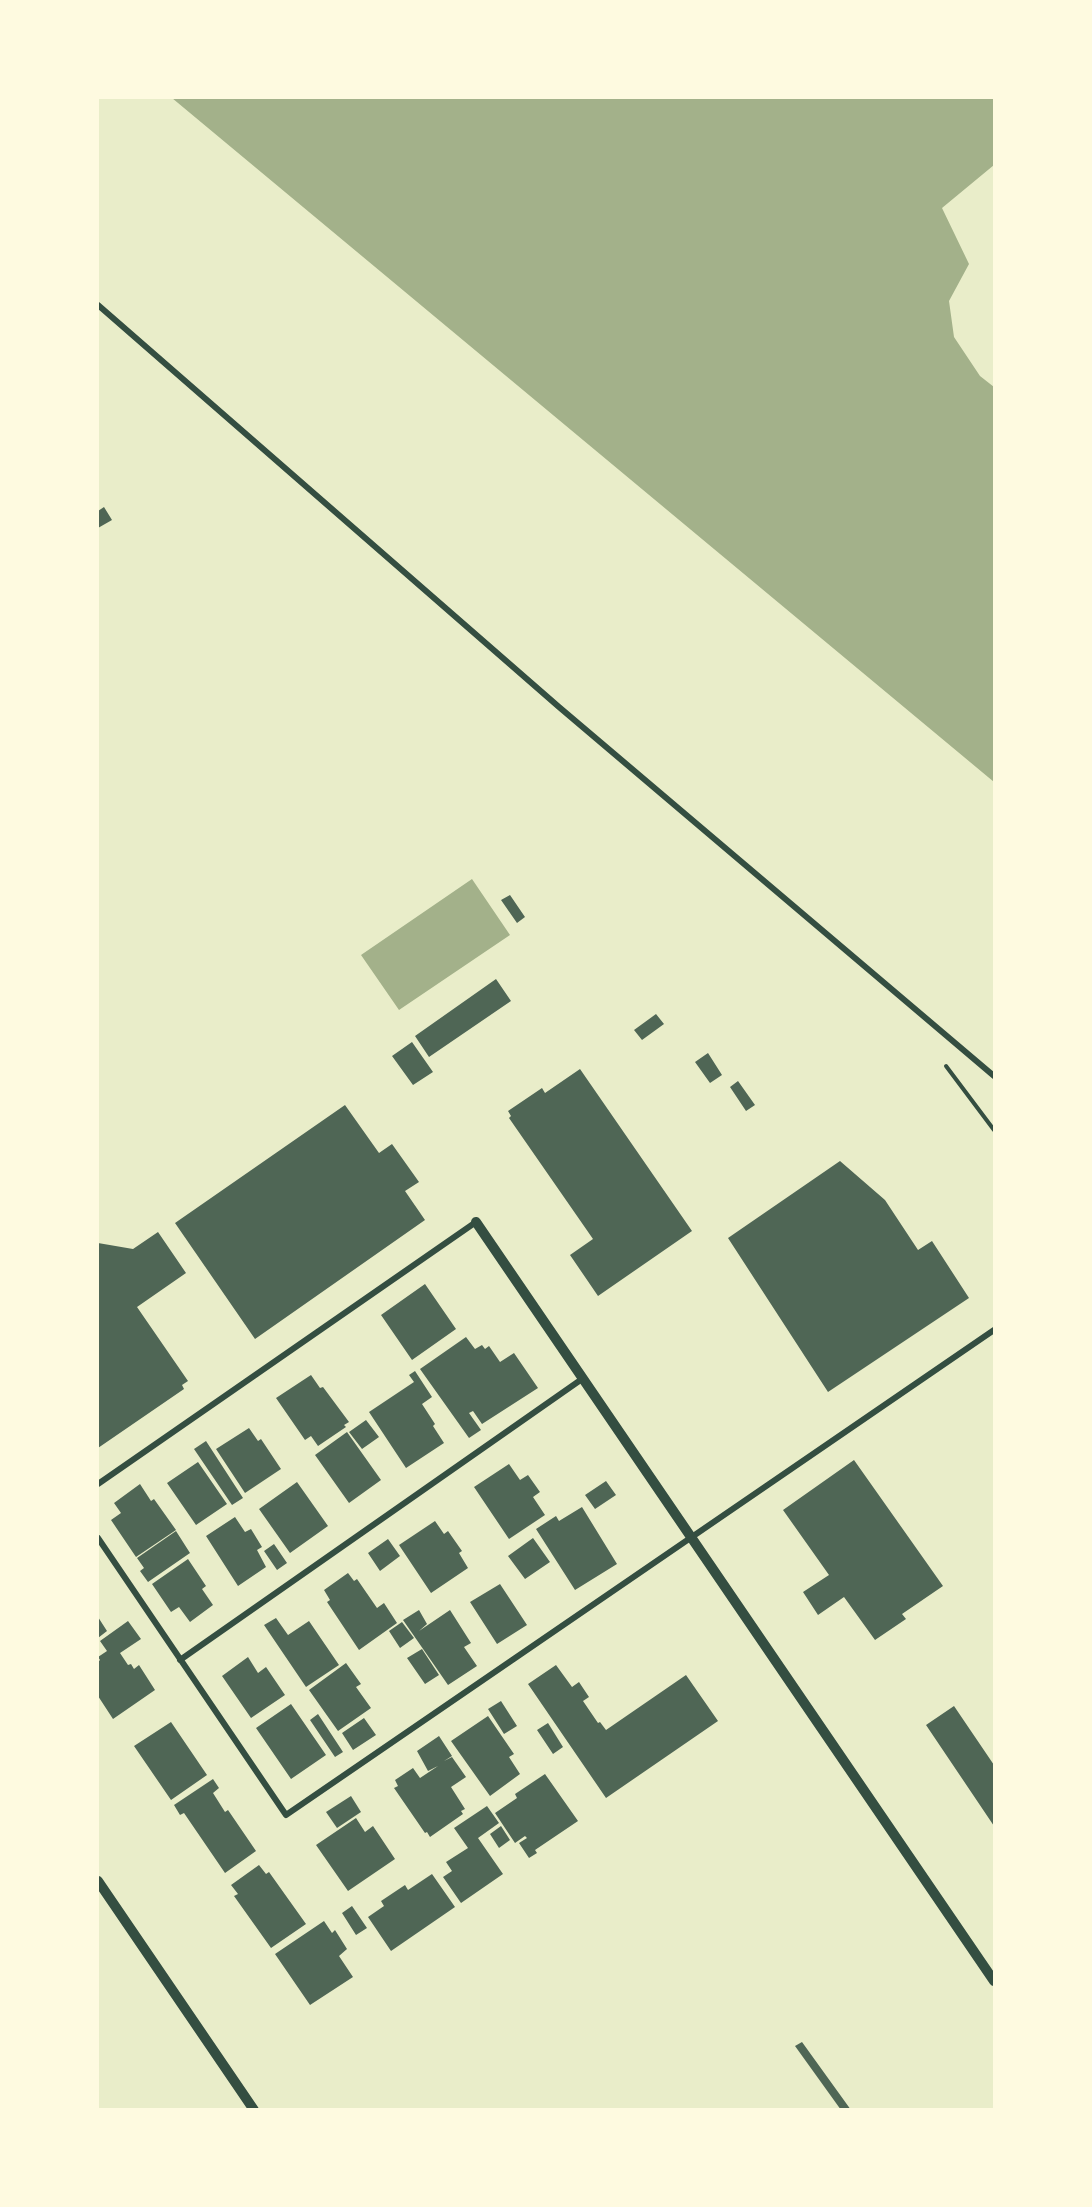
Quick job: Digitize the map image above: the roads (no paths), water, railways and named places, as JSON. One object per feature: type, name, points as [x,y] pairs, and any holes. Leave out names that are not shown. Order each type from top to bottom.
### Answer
[{"type":"street","points":[[98,305],[550,699],[994,1076]]},
{"type":"street","points":[[98,1484],[476,1222],[994,1981]]},
{"type":"street","points":[[98,1538],[286,1815],[994,1330]]},
{"type":"street","points":[[180,1660],[582,1379]]},
{"type":"street","points":[[98,1881],[254,2109]]}]
